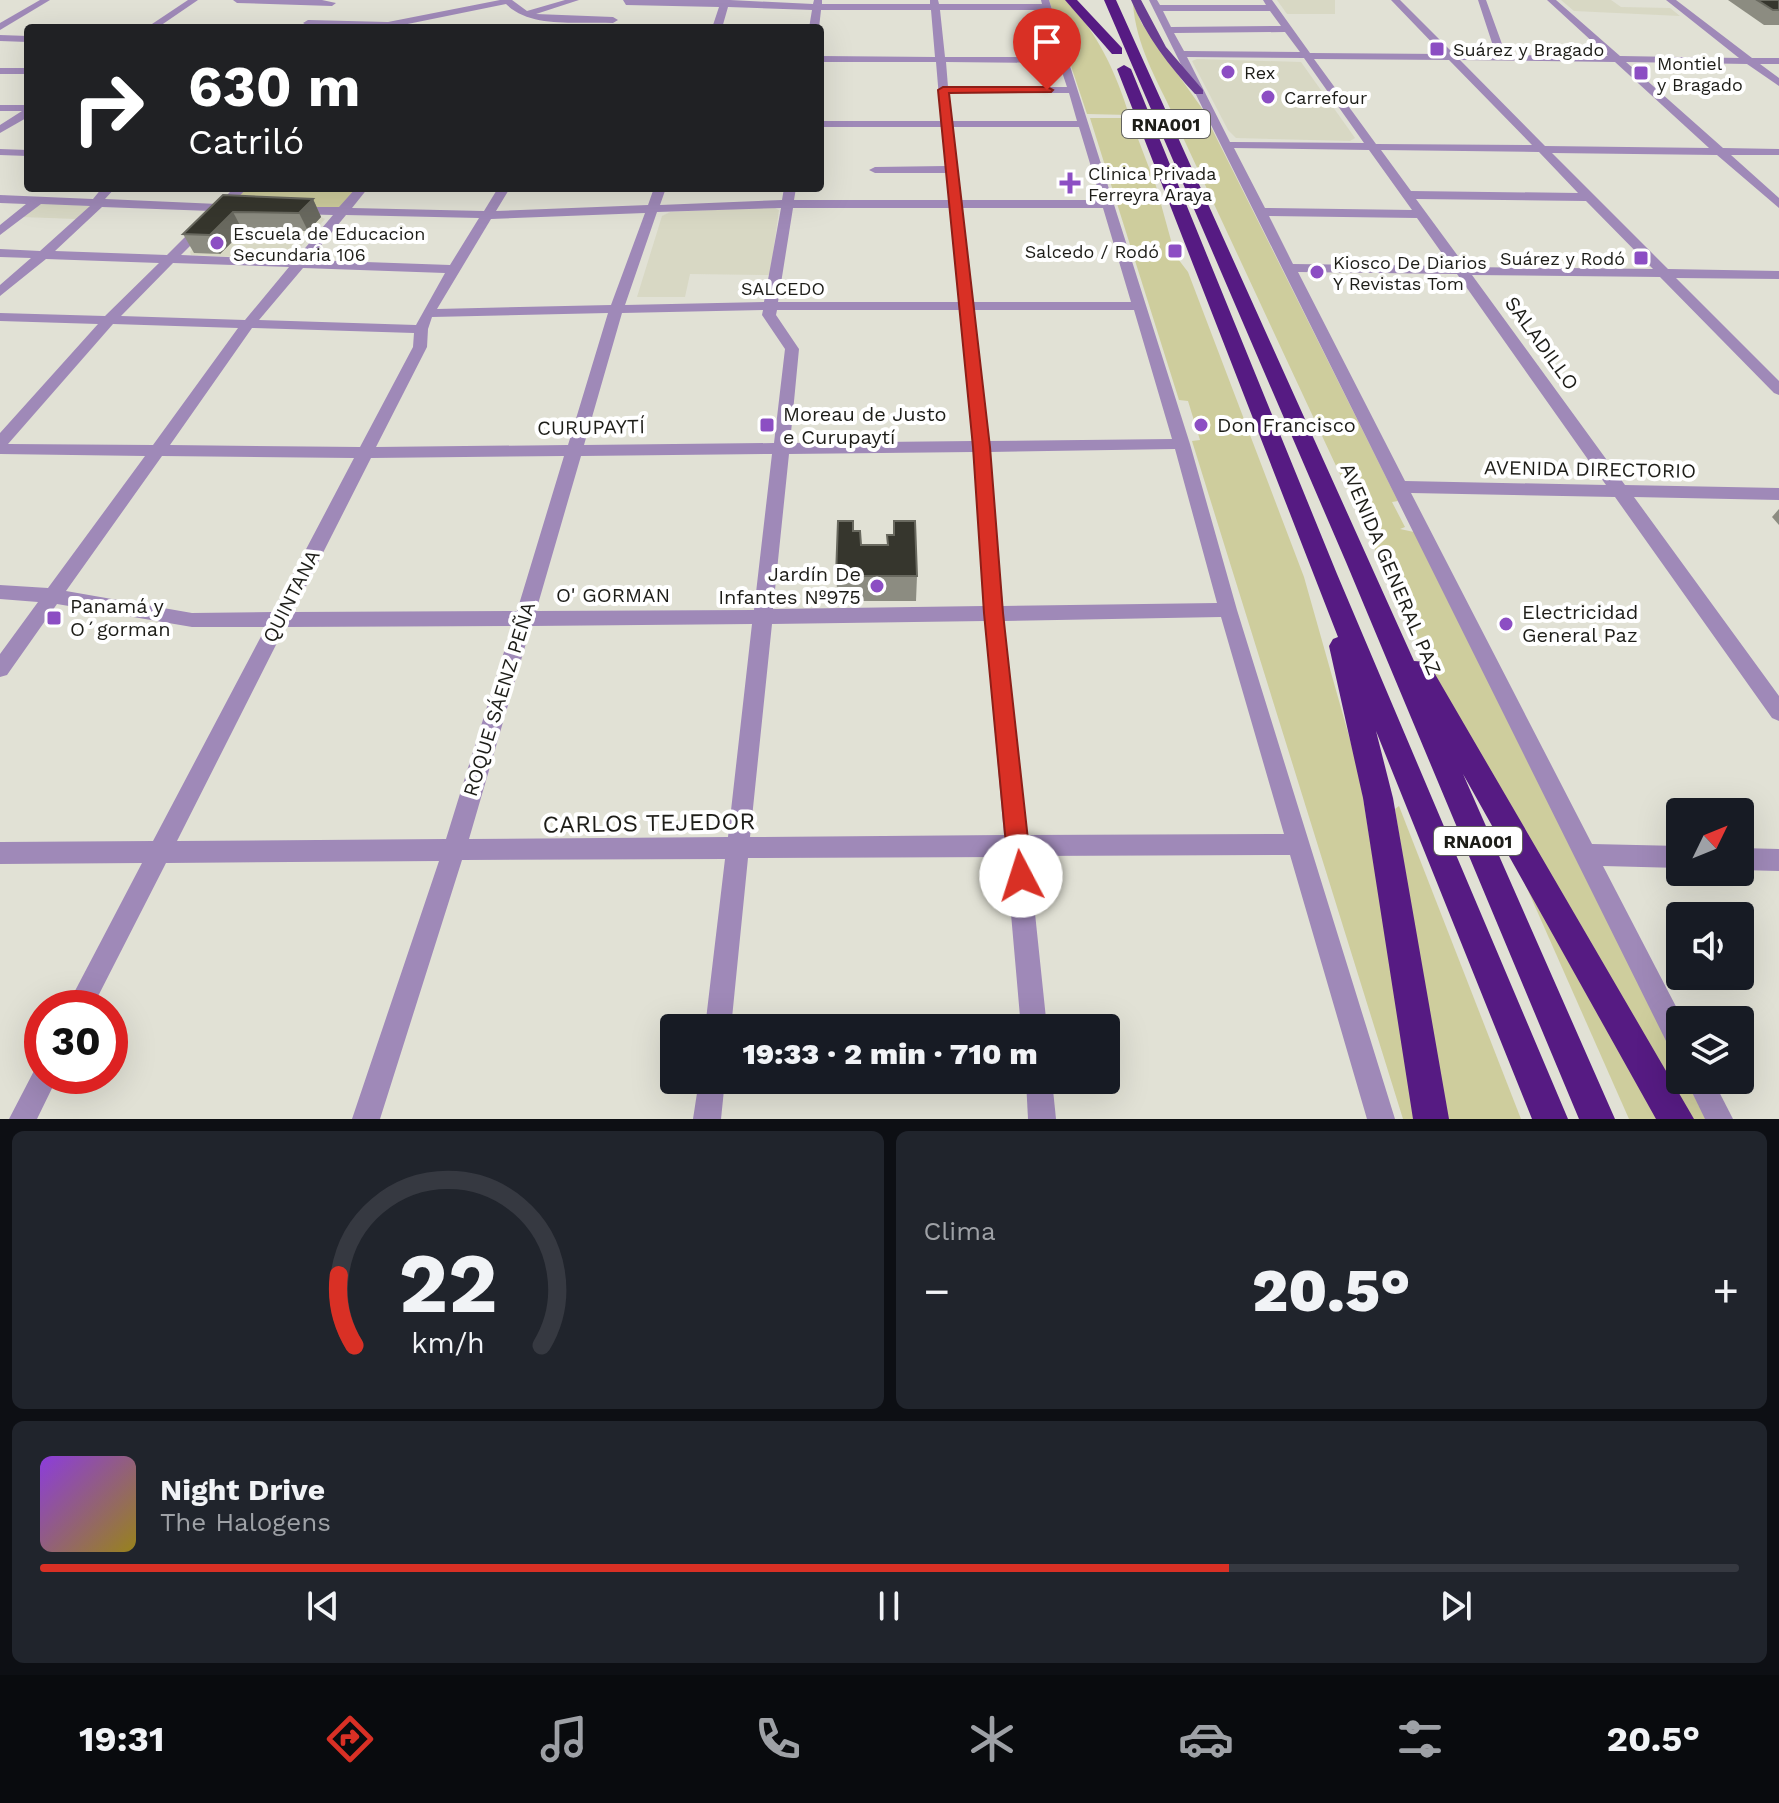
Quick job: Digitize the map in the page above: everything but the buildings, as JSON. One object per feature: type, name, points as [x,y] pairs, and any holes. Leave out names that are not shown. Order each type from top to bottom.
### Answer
[{"type":"highway","points":[[1071,0],[1125,51]]},
{"type":"highway","name":"AVENIDA GENERAL PAZ","points":[[1095,0],[1125,51],[1358,562],[1597,1119]]},
{"type":"highway","name":"AVENIDA GENERAL PAZ","points":[[1110,0],[1125,51],[1325,574],[1550,1119]]},
{"type":"highway","points":[[1125,51],[1134,0]]},
{"type":"highway","points":[[1358,562],[1676,1119]]},
{"type":"highway","points":[[1325,574],[1378,798],[1431,1119]]},
{"type":"main road","points":[[1134,0],[1159,44],[1199,92]]},
{"type":"street","points":[[0,27],[46,0]]},
{"type":"street","points":[[157,24],[194,0]]},
{"type":"street","points":[[237,0],[334,1]]},
{"type":"street","points":[[523,14],[575,0]]},
{"type":"street","points":[[1395,0],[1779,390]]},
{"type":"street","points":[[1482,0],[1498,54],[1502,58]]},
{"type":"street","points":[[1551,0],[1779,204]]},
{"type":"street","points":[[1670,0],[1779,83]]},
{"type":"street","points":[[308,24],[334,1]]},
{"type":"street","points":[[388,24],[508,1],[523,14],[540,18],[610,24],[627,1],[1046,4],[1182,444],[1228,610],[1381,1119]]},
{"type":"street","points":[[718,24],[725,3]]},
{"type":"street","points":[[815,24],[818,4]]},
{"type":"street","points":[[934,4],[981,447],[1033,1014]]},
{"type":"street","points":[[1155,4],[1270,4]]},
{"type":"street","name":"AVENIDA GENERAL PAZ","points":[[1155,4],[1666,1014]]},
{"type":"street","name":"SALADILLO","points":[[1270,4],[1779,712]]},
{"type":"street","points":[[439,15],[445,24]]},
{"type":"street","points":[[1167,30],[1288,29]]},
{"type":"street","points":[[0,38],[24,39]]},
{"type":"street","points":[[1180,54],[1779,61]]},
{"type":"street","points":[[824,59],[1063,60]]},
{"type":"street","points":[[0,71],[24,71]]},
{"type":"street","points":[[943,90],[1074,90]]},
{"type":"street","points":[[0,108],[24,110]]},
{"type":"street","points":[[0,130],[24,113]]},
{"type":"street","points":[[824,124],[1084,124]]},
{"type":"street","points":[[1226,145],[1779,152]]},
{"type":"street","points":[[0,152],[24,153]]},
{"type":"street","points":[[875,170],[951,169]]},
{"type":"street","points":[[0,292],[95,209],[106,192]]},
{"type":"street","points":[[0,446],[109,320],[237,192]]},
{"type":"street","points":[[0,669],[247,326],[359,192]]},
{"type":"street","name":"QUINTANA","points":[[88,990],[420,347],[424,321],[452,269],[502,192]]},
{"type":"street","name":"ROQUE SÁENZ PEÑA","points":[[366,1119],[454,851],[617,308],[659,192]]},
{"type":"street","points":[[720,1014],[739,848],[760,617],[792,349],[789,341],[769,319],[789,192]]},
{"type":"street","points":[[1407,195],[1590,197]]},
{"type":"street","points":[[0,199],[249,209]]},
{"type":"street","points":[[0,231],[37,201]]},
{"type":"street","points":[[276,209],[489,215],[786,204],[1108,204]]},
{"type":"street","points":[[1260,212],[1421,214]]},
{"type":"street","points":[[0,253],[452,269]]},
{"type":"street","points":[[1290,268],[1779,275]]},
{"type":"street","name":"SALCEDO","points":[[0,317],[247,326],[424,321],[617,308],[1140,306]]},
{"type":"street","name":"CURUPAYTÍ","points":[[0,446],[156,452],[365,453],[779,446],[1182,444]]},
{"type":"street","name":"AVENIDA DIRECTORIO","points":[[1400,487],[1779,494]]},
{"type":"street","name":"O' GORMAN","points":[[0,592],[53,596],[179,619],[760,617],[1228,610]]},
{"type":"street","name":"CARLOS TEJEDOR","points":[[0,853],[1298,844]]},
{"type":"street","points":[[1585,855],[1666,857]]},
{"type":"street","points":[[1754,859],[1779,860]]},
{"type":"street","points":[[23,1119],[36,1094]]},
{"type":"street","points":[[707,1119],[710,1094]]},
{"type":"street","points":[[1040,1094],[1042,1119]]},
{"type":"street","points":[[1706,1094],[1719,1119]]},
{"type":"shaded area","points":[[1277,0],[1335,0],[1335,14],[1287,14]]},
{"type":"shaded area","points":[[1561,0],[1611,0],[1621,7],[1670,8],[1680,16],[1574,11]]},
{"type":"shaded area","name":"Carrefour","points":[[1192,61],[1301,62],[1355,138],[1350,141],[1236,138],[1228,130]]},
{"type":"shaded area","points":[[41,203],[91,206],[77,219],[21,217]]},
{"type":"shaded area","points":[[773,207],[779,210],[770,275],[690,274],[685,297],[637,297],[662,216],[670,212]]},
{"type":"shaded area","points":[[226,215],[325,219],[293,256],[285,259],[191,255],[190,252]]},
{"type":"green space","points":[[1049,0],[1067,0],[1088,26],[1118,83],[1129,115],[1087,114]]},
{"type":"green space","points":[[1133,4],[1142,24],[1206,114],[1173,114],[1142,47]]},
{"type":"green space","points":[[1173,116],[1206,117],[1398,501],[1392,502],[1405,527],[1400,529],[1414,532],[1666,1039],[1666,1077],[1433,674]]},
{"type":"green space","points":[[1090,118],[1130,118],[1156,186],[1175,255],[1188,272],[1304,577],[1358,768],[1416,1119],[1403,1119],[1192,441],[1200,440],[1188,401],[1179,400]]},
{"type":"green space","points":[[242,192],[357,192],[345,206],[334,209],[232,202]]},
{"type":"green space","points":[[1399,806],[1521,1119],[1445,1119],[1395,809]]},
{"type":"green space","points":[[1491,807],[1667,1119],[1629,1119]]},
{"type":"green space","points":[[1676,1094],[1693,1094],[1706,1119],[1690,1119]]},
{"type":"place","name":"Suárez y Bragado","points":[[1437,49]]},
{"type":"place","name":"Rex","points":[[1228,72]]},
{"type":"place","name":"Montiel y Bragado","points":[[1641,73]]},
{"type":"place","name":"Carrefour","points":[[1268,97]]},
{"type":"place","name":"Clinica Privada Ferreyra Araya","points":[[1070,183]]},
{"type":"place","name":"Escuela de Educacion Secundaria 106","points":[[217,243]]},
{"type":"place","name":"Salcedo / Rodó","points":[[1175,251]]},
{"type":"place","name":"Suárez y Rodó","points":[[1641,258]]},
{"type":"place","name":"Kiosco De Diarios Y Revistas Tom","points":[[1317,272]]},
{"type":"place","name":"Moreau de Justo e Curupaytí","points":[[767,425]]},
{"type":"place","name":"Don Francisco","points":[[1201,425]]},
{"type":"place","name":"Jardín De Infantes Nº975","points":[[877,586]]},
{"type":"place","name":"Panamá y O´gorman","points":[[54,618]]},
{"type":"place","name":"Electricidad General Paz","points":[[1506,624]]},
{"type":"route","points":[[1021,876],[994,613],[981,447],[943,90],[1047,90]]}]
